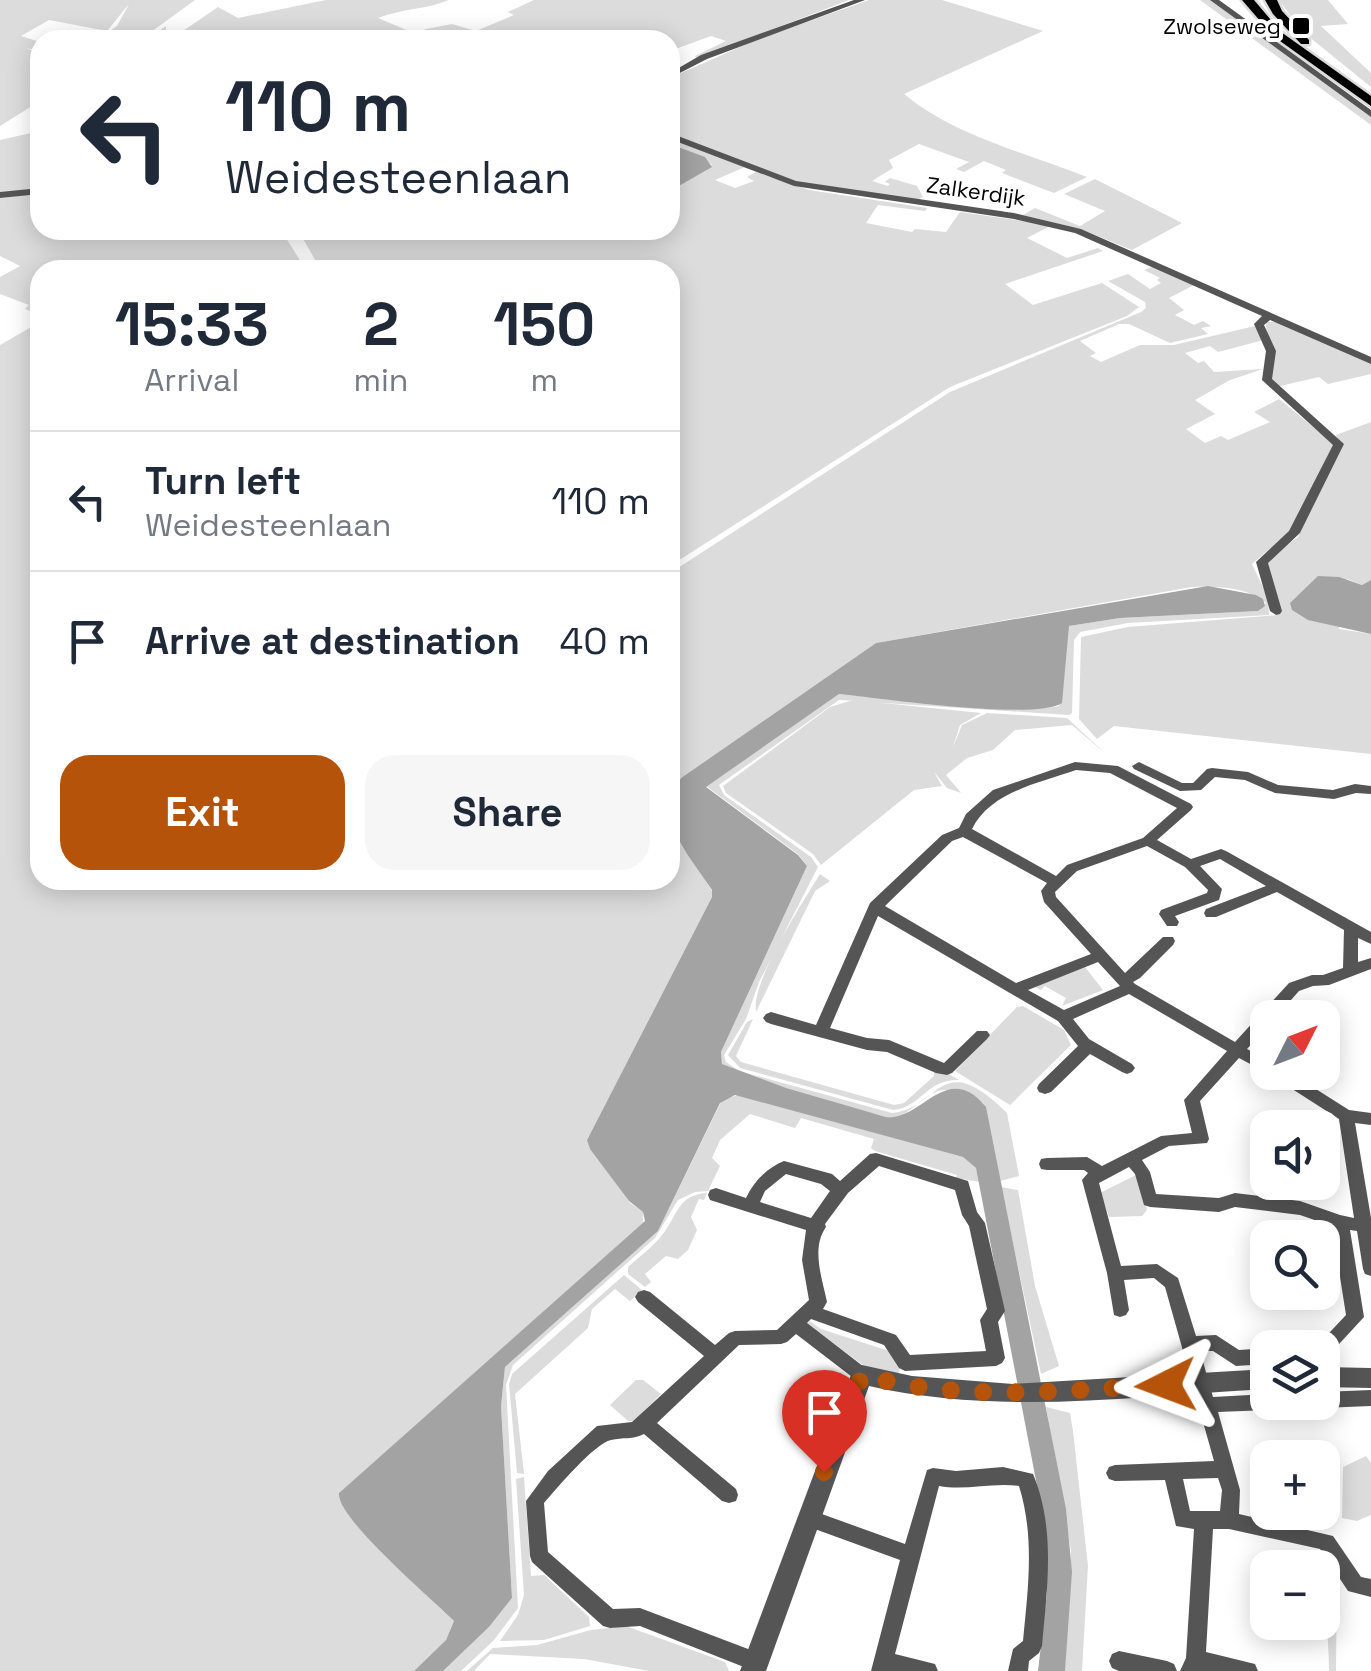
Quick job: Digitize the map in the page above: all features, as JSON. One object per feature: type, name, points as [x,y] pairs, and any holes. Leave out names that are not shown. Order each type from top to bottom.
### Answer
[{"type":"main road","points":[[1248,0],[1277,34],[1371,102]]},
{"type":"main road","points":[[1272,0],[1277,12],[1305,42],[1371,91]]},
{"type":"street","points":[[680,71],[704,58],[862,0]]},
{"type":"street","points":[[1214,0],[1371,114]]},
{"type":"street","name":"Zalkerdijk","points":[[680,140],[808,186],[1063,226],[1132,252],[1371,361]]},
{"type":"street","points":[[0,195],[30,192]]},
{"type":"street","points":[[1268,316],[1260,324],[1271,351],[1267,380],[1336,440],[1338,450],[1294,533],[1262,562],[1276,612]]},
{"type":"street","points":[[821,1031],[876,907],[938,846],[964,831],[971,818],[998,793],[1075,766],[1113,769],[1186,806],[1148,841],[1072,868],[1046,894],[1126,984],[1250,1058]]},
{"type":"street","points":[[1139,766],[1180,787],[1196,788],[1212,772],[1248,776],[1275,790],[1334,795],[1355,788],[1371,790]]},
{"type":"street","points":[[964,831],[1056,882]]},
{"type":"street","points":[[1148,841],[1190,864],[1215,889],[1214,896],[1166,914],[1172,922]]},
{"type":"street","points":[[1190,864],[1221,854],[1371,939]]},
{"type":"street","points":[[1211,912],[1277,887]]},
{"type":"street","points":[[876,907],[1063,1017],[1089,1045],[1127,1068]]},
{"type":"street","points":[[1350,970],[1351,926]]},
{"type":"street","points":[[1063,1017],[1126,984],[1168,941]]},
{"type":"street","points":[[1015,989],[1100,956]]},
{"type":"street","points":[[1095,1177],[1167,1140],[1201,1139],[1192,1100],[1294,987],[1371,963]]},
{"type":"street","points":[[771,1018],[867,1044],[882,1042],[936,1068],[947,1068],[982,1036]]},
{"type":"street","points":[[1045,1088],[1089,1045]]},
{"type":"street","points":[[1305,1090],[1346,1116],[1371,1118]]},
{"type":"street","points":[[1346,1116],[1368,1226],[1371,1269]]},
{"type":"street","points":[[1131,1158],[1142,1172],[1150,1200],[1219,1205],[1235,1200],[1300,1208],[1334,1220]]},
{"type":"street","points":[[802,1317],[890,1340],[905,1362],[996,1358],[988,1320],[996,1312],[977,1223],[970,1216],[962,1186],[876,1159],[832,1196],[809,1251],[818,1302],[780,1337],[734,1338],[636,1430],[604,1432],[554,1477],[535,1501],[539,1556],[610,1619],[640,1616],[754,1666],[862,1375]]},
{"type":"street","points":[[1048,1164],[1087,1163],[1095,1177],[1120,1310]]},
{"type":"street","points":[[750,1206],[759,1187],[784,1168],[826,1179],[840,1190]]},
{"type":"street","points":[[716,1195],[818,1227]]},
{"type":"street","points":[[1340,1333],[1355,1317],[1340,1222],[1368,1226]]},
{"type":"street","points":[[1115,1273],[1157,1272],[1168,1278],[1231,1490],[1229,1520]]},
{"type":"street","points":[[644,1298],[716,1356]]},
{"type":"street","points":[[802,1317],[862,1375],[946,1392],[1201,1394],[1250,1400]]},
{"type":"street","points":[[1188,1344],[1216,1344],[1236,1358],[1250,1357]]},
{"type":"street","points":[[1340,1377],[1371,1378]]},
{"type":"street","points":[[1201,1394],[1250,1383]]},
{"type":"street","points":[[1340,1399],[1371,1398]]},
{"type":"street","points":[[644,1423],[728,1494]]},
{"type":"street","points":[[1115,1473],[1223,1469]]},
{"type":"street","points":[[1172,1472],[1183,1520],[1229,1520],[1326,1542],[1355,1584],[1371,1588]]},
{"type":"street","points":[[928,1671],[883,1666],[933,1476],[949,1482],[1016,1476],[1026,1480],[1037,1534],[1038,1580],[1032,1646],[1020,1656],[1018,1671]]},
{"type":"street","points":[[808,1518],[911,1554]]},
{"type":"street","points":[[1204,1520],[1193,1665],[1248,1671]]},
{"type":"street","points":[[1119,1661],[1167,1671]]},
{"type":"shaded area","points":[[0,0],[195,0],[154,30],[111,30],[129,4],[108,30],[49,20],[30,30],[21,36],[30,39],[30,49],[26,48],[30,50],[30,107],[0,126]]},
{"type":"shaded area","points":[[326,0],[449,0],[378,18],[406,30],[184,30],[218,7],[238,18]]},
{"type":"shaded area","points":[[534,0],[849,0],[697,58],[726,41],[711,36],[680,47],[680,30],[478,30],[514,15],[508,12]]},
{"type":"shaded area","points":[[869,0],[942,0],[1043,31],[904,94],[967,132],[1087,177],[1054,193],[1002,173],[1006,170],[984,161],[964,172],[956,169],[969,162],[919,144],[889,160],[893,168],[872,181],[888,186],[885,182],[890,178],[917,186],[923,197],[915,201],[800,183],[680,138],[680,74],[758,39]]},
{"type":"shaded area","points":[[1200,0],[1211,0],[1371,117],[1371,125]]},
{"type":"shaded area","points":[[1279,0],[1328,0],[1348,24],[1321,26],[1371,73],[1371,87],[1308,36],[1311,35],[1298,26]]},
{"type":"shaded area","points":[[452,24],[473,30],[424,30],[426,29]]},
{"type":"shaded area","points":[[30,133],[30,189],[0,193],[0,140]]},
{"type":"shaded area","points":[[680,141],[745,167],[715,180],[735,188],[754,181],[747,177],[756,172],[809,190],[927,208],[925,211],[878,205],[866,223],[912,232],[946,232],[960,212],[1052,225],[1027,238],[1067,258],[1098,248],[1103,251],[1005,284],[1033,305],[1102,283],[1139,307],[1127,316],[950,387],[680,560],[680,260],[315,260],[304,240],[680,240],[680,185],[712,165],[680,148]]},
{"type":"shaded area","points":[[680,148],[705,157],[712,167],[680,185]]},
{"type":"shaded area","points":[[1095,179],[1182,223],[1132,250],[1083,230],[1023,215],[1035,208],[1080,226],[1105,211],[1064,194]]},
{"type":"shaded area","points":[[30,194],[30,240],[287,240],[300,260],[30,260],[30,311],[25,309],[29,305],[0,294],[0,277],[20,266],[0,256],[0,198]]},
{"type":"shaded area","points":[[1155,266],[1196,284],[1169,298],[1184,310],[1175,315],[1194,325],[1203,321],[1211,326],[1201,328],[1208,334],[1170,343],[1129,324],[1119,324],[1080,341],[1096,353],[1090,356],[1101,362],[1140,345],[1174,345],[1255,326],[1263,339],[1260,341],[1218,352],[1210,346],[1185,353],[1198,363],[1204,361],[1214,372],[1263,369],[1230,380],[1195,400],[1215,414],[1186,429],[1205,443],[1221,436],[1228,440],[1270,422],[1254,412],[1279,399],[1334,444],[1290,531],[1252,564],[1268,598],[1269,615],[1128,623],[1080,632],[1074,640],[1069,715],[839,700],[719,785],[724,795],[811,857],[818,867],[759,982],[746,1019],[724,1055],[726,1062],[739,1071],[892,1113],[918,1103],[903,1114],[886,1117],[778,1088],[722,1064],[721,1052],[807,866],[798,854],[706,786],[839,694],[1009,710],[1055,707],[1062,695],[1069,626],[1120,618],[1258,611],[1266,603],[1241,591],[1192,587],[876,643],[680,780],[680,567],[950,392],[1141,312],[1146,308],[1145,302],[1108,281],[1128,274],[1150,289],[1161,283],[1157,280],[1160,278],[1144,270]]},
{"type":"shaded area","points":[[1266,322],[1276,322],[1371,363],[1371,374],[1328,384],[1319,377],[1276,387],[1269,376]]},
{"type":"shaded area","points":[[30,328],[30,890],[680,890],[680,839],[712,891],[587,1140],[630,1203],[643,1212],[643,1223],[339,1493],[342,1505],[368,1539],[454,1621],[446,1640],[414,1671],[0,1671],[0,345]]},
{"type":"shaded area","points":[[1371,422],[1371,580],[1362,585],[1347,579],[1339,629],[1371,634],[1371,754],[1114,726],[1097,739],[1079,719],[1081,637],[1128,627],[1278,615],[1265,565],[1268,558],[1298,537],[1342,448],[1336,435]]},
{"type":"shaded area","points":[[1318,576],[1339,577],[1362,585],[1371,580],[1371,634],[1308,620],[1292,610],[1290,603]]},
{"type":"shaded area","points":[[1208,586],[1256,595],[1265,606],[1258,611],[1120,618],[1069,626],[1062,703],[1046,708],[990,709],[839,694],[706,787],[798,855],[807,866],[721,1052],[722,1064],[786,1088],[886,1117],[899,1116],[947,1090],[972,1094],[986,1107],[1066,1509],[1072,1572],[1065,1671],[1038,1671],[1047,1593],[1043,1517],[976,1168],[963,1157],[735,1095],[720,1103],[658,1231],[505,1367],[501,1406],[512,1598],[489,1627],[443,1671],[414,1671],[446,1640],[454,1621],[368,1539],[342,1505],[339,1493],[645,1221],[643,1212],[629,1201],[587,1140],[712,897],[712,890],[680,841],[680,780],[876,643]]},
{"type":"shaded area","points":[[853,700],[981,713],[960,725],[953,747],[962,725],[987,713],[1067,718],[1107,755],[1072,725],[1015,730],[993,750],[967,758],[946,775],[961,793],[947,788],[934,772],[942,786],[914,790],[821,865],[813,854],[726,793],[723,786],[830,707]]},
{"type":"shaded area","points":[[820,874],[830,881],[815,891],[756,1012],[761,981]]},
{"type":"shaded area","points":[[1085,967],[1103,990],[1062,1006],[1066,998],[1045,986],[1041,990],[1035,987]]},
{"type":"shaded area","points":[[1023,1006],[1064,1030],[1071,1045],[1010,1105],[955,1071],[1017,1007]]},
{"type":"shaded area","points":[[753,1019],[736,1056],[741,1062],[894,1105],[904,1103],[934,1072],[959,1080],[939,1084],[911,1104],[893,1110],[740,1068],[728,1055],[747,1022]]},
{"type":"shaded area","points":[[967,1084],[1007,1113],[1019,1176],[1000,1181],[983,1103],[948,1090],[930,1095],[942,1086]]},
{"type":"shaded area","points":[[738,1095],[963,1157],[976,1168],[980,1182],[875,1151],[871,1148],[874,1139],[801,1118],[795,1128],[750,1114],[720,1140],[712,1158],[720,1166],[708,1191],[678,1200],[655,1238],[513,1365],[506,1385],[518,1608],[494,1640],[461,1671],[443,1671],[489,1627],[512,1598],[501,1406],[505,1367],[658,1231],[722,1100]]},
{"type":"shaded area","points":[[1140,1173],[1147,1210],[1142,1216],[1109,1217],[1100,1193]]},
{"type":"shaded area","points":[[1001,1187],[1018,1190],[1035,1286],[1059,1366],[1041,1374]]},
{"type":"shaded area","points":[[707,1193],[704,1200],[699,1199],[691,1217],[697,1230],[688,1250],[678,1259],[666,1256],[645,1274],[651,1282],[645,1287],[628,1274],[628,1267],[659,1238],[684,1202]]},
{"type":"shaded area","points":[[624,1275],[642,1290],[630,1301],[615,1289],[592,1309],[588,1328],[515,1394],[524,1474],[517,1473],[509,1384],[512,1374]]},
{"type":"shaded area","points":[[810,1321],[821,1329],[889,1351],[900,1368],[898,1376],[863,1365],[807,1324]]},
{"type":"shaded area","points":[[636,1380],[643,1380],[661,1394],[634,1421],[628,1421],[610,1405]]},
{"type":"shaded area","points":[[1046,1407],[1070,1413],[1073,1431],[1088,1566],[1082,1671],[1065,1671],[1071,1551]]},
{"type":"shaded area","points":[[1366,1456],[1371,1463],[1371,1515],[1357,1521],[1342,1518],[1343,1467]]},
{"type":"shaded area","points":[[524,1477],[531,1576],[544,1575],[589,1617],[590,1626],[544,1640],[500,1641],[518,1615],[524,1595],[516,1479]]},
{"type":"shaded area","points":[[626,1626],[725,1662],[729,1671],[649,1671],[584,1659],[490,1654],[474,1671],[467,1671],[493,1648],[537,1645],[591,1630]]},
{"type":"shaded area","points":[[1336,1640],[1336,1671],[1329,1671],[1328,1641]]},
{"type":"place","name":"Zwolseweg","points":[[1301,26]]},
{"type":"route","points":[[824,1472],[862,1375],[911,1388],[973,1394],[1166,1385]]}]
